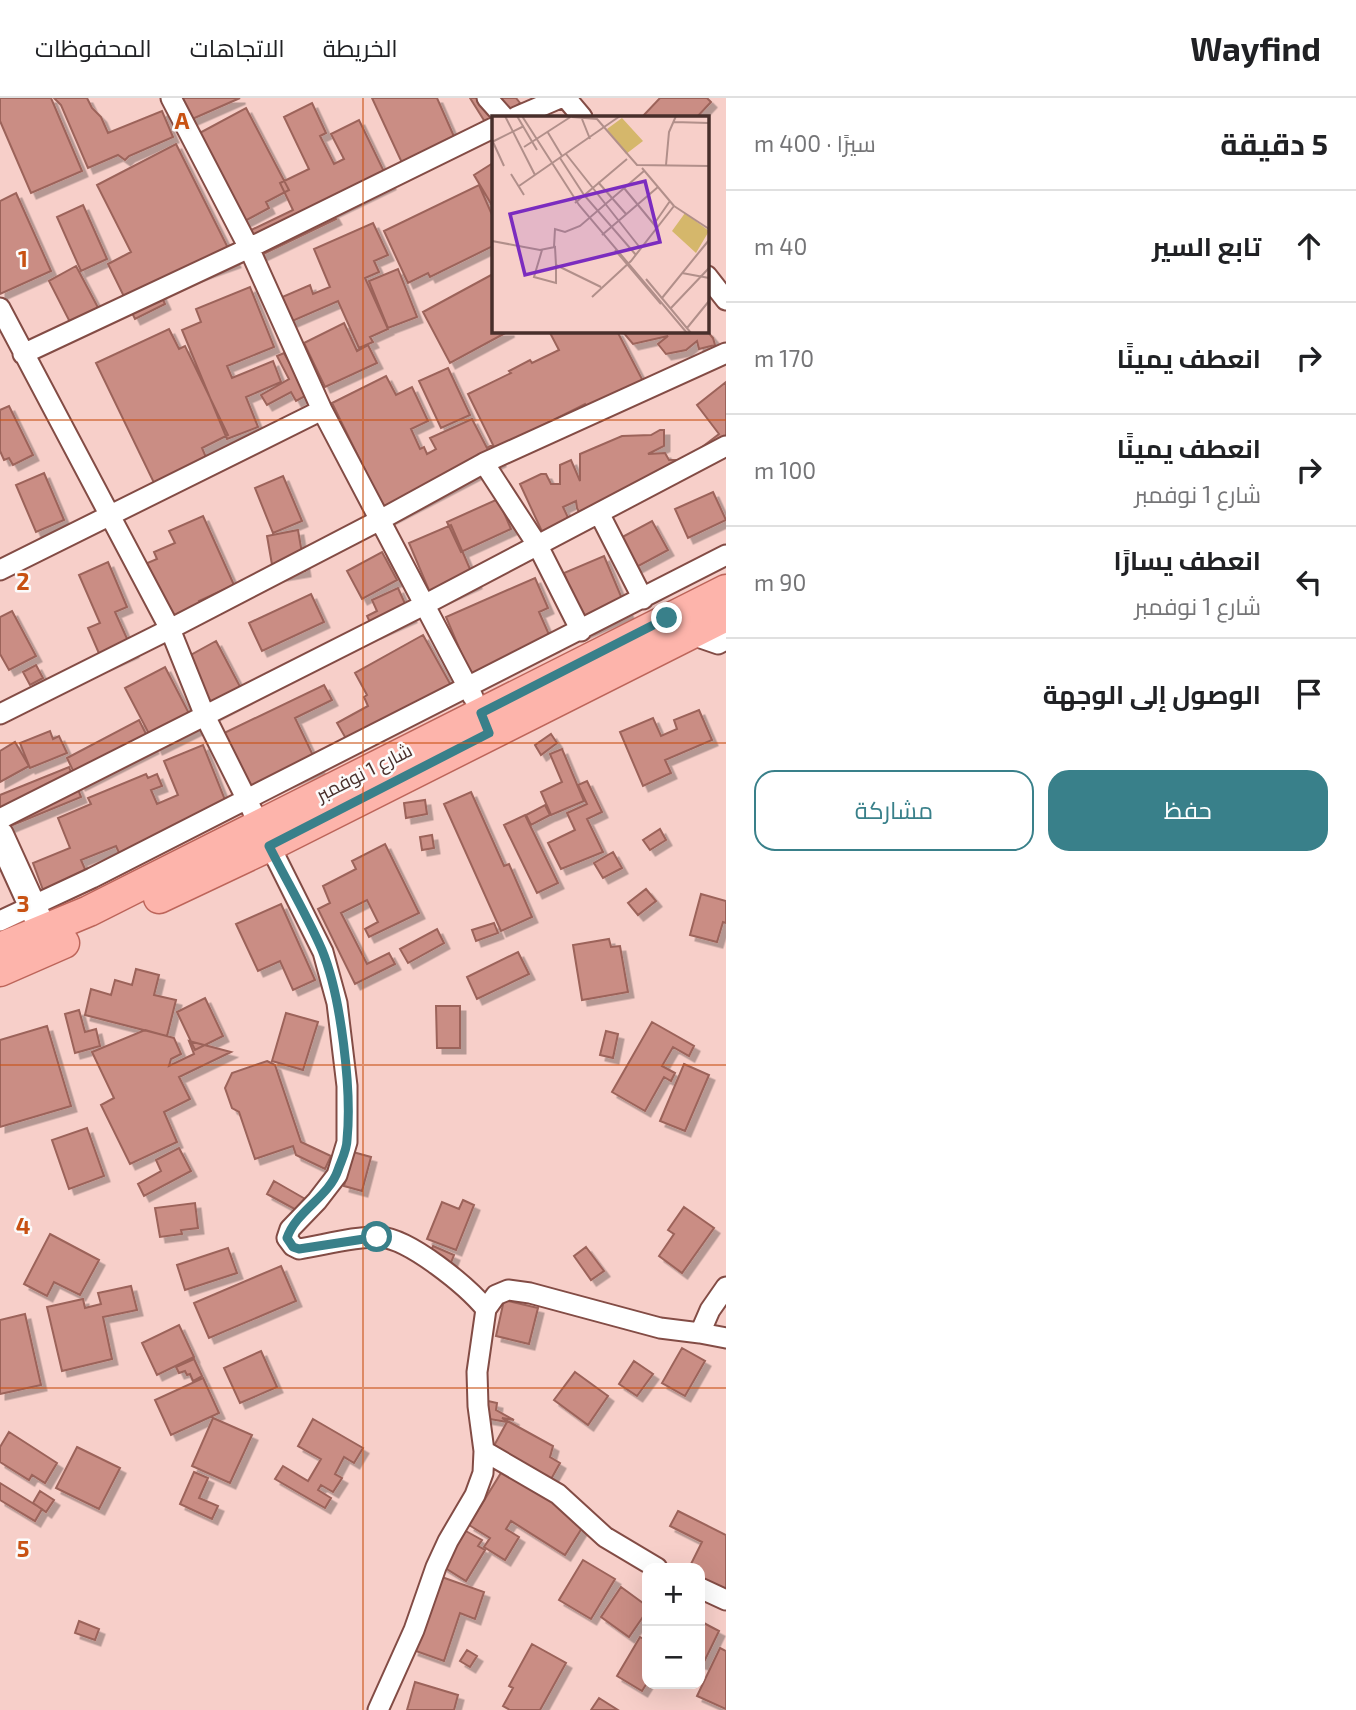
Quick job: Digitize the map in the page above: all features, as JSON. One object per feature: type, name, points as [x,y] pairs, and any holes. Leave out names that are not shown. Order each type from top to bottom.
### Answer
[{"type":"main road","name":"شارع 1 نوفمبر","points":[[5,946],[726,590]]},
{"type":"main road","name":"شارع 1 نوفمبر","points":[[479,711],[689,634],[726,616]]},
{"type":"street","points":[[171,98],[249,248],[322,410],[479,711]]},
{"type":"street","points":[[487,98],[502,116]]},
{"type":"street","points":[[518,116],[560,98]]},
{"type":"street","points":[[566,98],[581,116]]},
{"type":"street","points":[[23,354],[249,248],[492,128]]},
{"type":"street","points":[[708,277],[726,300]]},
{"type":"street","points":[[0,308],[170,629],[205,716],[323,952],[337,1003],[347,1086],[347,1142],[337,1175],[290,1229],[287,1238],[293,1247],[299,1249],[377,1237],[392,1238],[452,1275],[472,1292],[486,1309]]},
{"type":"street","points":[[0,714],[170,629],[484,463],[726,353]]},
{"type":"street","points":[[0,570],[322,410]]},
{"type":"street","points":[[0,819],[424,605],[726,446]]},
{"type":"street","points":[[484,463],[538,546],[581,631]]},
{"type":"street","points":[[599,513],[643,599]]},
{"type":"street","points":[[5,946],[258,823],[479,711],[581,631],[726,555]]},
{"type":"street","points":[[689,634],[718,644],[726,640]]},
{"type":"street","points":[[0,835],[43,928]]},
{"type":"street","points":[[700,1333],[710,1310],[726,1287]]},
{"type":"street","points":[[378,1710],[414,1630],[447,1541],[475,1495],[483,1474],[484,1451],[477,1372],[486,1309],[496,1295],[509,1290],[530,1293],[660,1328],[726,1338]]},
{"type":"street","points":[[484,1451],[558,1493],[605,1537],[649,1563]]},
{"type":"street","points":[[705,1590],[726,1600]]},
{"type":"building","points":[[0,98],[51,98],[82,171],[31,193],[0,121]]},
{"type":"building","points":[[54,98],[87,98],[101,117],[108,133],[162,111],[173,137],[125,160],[118,155],[88,168],[61,105]]},
{"type":"building","points":[[174,98],[240,98],[190,120]]},
{"type":"building","points":[[372,98],[437,98],[456,141],[403,165]]},
{"type":"building","points":[[470,98],[486,98],[497,115],[485,122]]},
{"type":"building","points":[[489,98],[516,98],[520,103],[503,116]]},
{"type":"building","points":[[660,98],[707,98],[711,102],[698,116],[643,116]]},
{"type":"building","points":[[312,103],[326,133],[320,136],[334,164],[344,159],[331,134],[359,120],[390,184],[332,212],[336,219],[257,257],[245,233],[293,210],[280,183],[309,169],[284,117]]},
{"type":"building","points":[[246,108],[289,190],[266,202],[269,208],[243,222],[196,135]]},
{"type":"building","points":[[176,144],[235,262],[158,289],[165,304],[135,319],[108,264],[131,252],[97,185]]},
{"type":"building","points":[[492,164],[492,205],[474,175]]},
{"type":"building","points":[[479,185],[492,215],[492,246],[430,277],[428,273],[408,283],[384,231]]},
{"type":"building","points":[[16,193],[51,271],[0,294],[0,201]]},
{"type":"building","points":[[83,205],[107,259],[81,271],[57,217]]},
{"type":"building","points":[[373,223],[388,255],[374,261],[379,272],[365,278],[388,329],[370,337],[373,342],[359,348],[338,301],[290,322],[280,298],[310,285],[313,294],[330,287],[314,249]]},
{"type":"building","points":[[76,266],[103,317],[75,332],[49,281]]},
{"type":"building","points":[[398,269],[417,317],[388,328],[369,281]]},
{"type":"building","points":[[492,275],[492,332],[507,332],[450,363],[423,312]]},
{"type":"building","points":[[250,287],[274,347],[227,366],[232,378],[273,361],[281,382],[246,397],[258,427],[227,439],[182,330],[201,322],[196,309]]},
{"type":"building","points":[[344,323],[357,351],[368,345],[377,363],[325,387],[304,343]]},
{"type":"building","points":[[169,329],[179,349],[185,346],[228,435],[202,448],[208,462],[156,487],[96,363]]},
{"type":"building","points":[[550,332],[618,332],[644,383],[589,413],[585,404],[495,449],[468,394],[511,373],[509,371],[530,360],[532,363],[559,350]]},
{"type":"building","points":[[623,332],[708,332],[715,345],[699,349],[697,341],[686,350],[666,354],[658,344],[668,336],[633,344]]},
{"type":"building","points":[[284,353],[307,395],[296,401],[291,392],[267,405],[261,395],[289,379],[277,356]]},
{"type":"building","points":[[448,368],[470,415],[441,428],[419,381]]},
{"type":"building","points":[[386,376],[396,395],[412,387],[428,421],[411,429],[420,449],[424,447],[427,454],[436,449],[430,438],[472,419],[487,448],[492,445],[500,461],[389,519],[332,403]]},
{"type":"building","points":[[726,382],[726,450],[693,454],[719,434],[697,405]]},
{"type":"building","points":[[9,406],[33,455],[13,465],[9,458],[4,460],[0,451],[0,410]]},
{"type":"building","points":[[664,430],[664,446],[648,454],[665,453],[669,460],[677,460],[677,472],[583,521],[576,501],[563,507],[572,526],[545,538],[520,484],[546,474],[551,484],[560,484],[560,465],[571,460],[580,481],[580,454],[622,436],[651,435]]},
{"type":"building","points":[[44,473],[64,520],[36,532],[16,485]]},
{"type":"building","points":[[283,476],[302,521],[273,533],[255,488]]},
{"type":"building","points":[[713,492],[726,520],[688,538],[675,509]]},
{"type":"building","points":[[498,499],[511,529],[461,552],[447,522]]},
{"type":"building","points":[[203,516],[234,585],[199,601],[203,611],[171,625],[145,564],[157,559],[154,552],[175,543],[169,531]]},
{"type":"building","points":[[652,521],[668,550],[631,570],[615,541]]},
{"type":"building","points":[[451,525],[476,583],[434,602],[409,543]]},
{"type":"building","points":[[298,530],[305,571],[274,576],[267,536]]},
{"type":"building","points":[[382,552],[397,580],[362,599],[347,571]]},
{"type":"building","points":[[604,556],[628,613],[580,634],[571,591],[564,573]]},
{"type":"building","points":[[108,562],[127,607],[115,612],[133,652],[104,665],[88,628],[100,623],[79,575]]},
{"type":"building","points":[[535,578],[548,608],[539,612],[554,646],[473,681],[446,617]]},
{"type":"building","points":[[398,588],[411,617],[375,633],[367,616],[377,611],[372,600]]},
{"type":"building","points":[[311,594],[324,622],[262,651],[249,623]]},
{"type":"building","points":[[12,611],[36,656],[9,670],[0,654],[0,617]]},
{"type":"building","points":[[423,635],[453,689],[349,744],[337,723],[368,706],[364,697],[367,695],[355,673]]},
{"type":"building","points":[[216,641],[246,698],[210,717],[180,661]]},
{"type":"building","points":[[36,665],[43,678],[30,685],[23,672]]},
{"type":"building","points":[[165,667],[197,729],[157,749],[125,688]]},
{"type":"building","points":[[324,685],[332,700],[295,718],[319,768],[250,798],[220,735]]},
{"type":"building","points":[[699,710],[712,740],[665,760],[671,773],[643,786],[620,732],[653,718],[661,736],[677,729],[674,720]]},
{"type":"building","points":[[139,720],[153,748],[80,785],[67,758]]},
{"type":"building","points":[[50,731],[53,739],[59,736],[67,753],[30,768],[20,743]]},
{"type":"building","points":[[551,734],[557,743],[541,755],[535,745]]},
{"type":"building","points":[[15,742],[29,766],[0,782],[0,751]]},
{"type":"building","points":[[203,745],[229,810],[120,855],[116,846],[81,860],[91,883],[43,890],[33,863],[70,848],[58,818],[91,804],[88,798],[146,774],[148,778],[157,774],[162,786],[151,790],[157,804],[178,795],[164,761]]},
{"type":"building","points":[[562,749],[584,801],[551,815],[541,792],[562,782],[550,754]]},
{"type":"building","points":[[69,767],[81,797],[8,827],[0,807],[0,795]]},
{"type":"building","points":[[587,781],[602,812],[587,819],[603,852],[561,869],[548,843],[575,830],[567,813],[587,804],[578,785]]},
{"type":"building","points":[[471,792],[504,866],[509,864],[532,917],[501,931],[444,804]]},
{"type":"building","points":[[425,800],[427,814],[406,818],[404,803]]},
{"type":"building","points":[[545,805],[550,815],[531,825],[526,815]]},
{"type":"building","points":[[525,815],[558,883],[537,893],[504,825]]},
{"type":"building","points":[[660,829],[666,840],[650,850],[643,840]]},
{"type":"building","points":[[432,835],[434,848],[422,850],[420,837]]},
{"type":"building","points":[[385,844],[419,913],[369,937],[365,929],[378,922],[367,900],[341,913],[367,964],[389,953],[395,964],[355,984],[318,909],[330,903],[323,886],[356,869],[352,861]]},
{"type":"building","points":[[613,852],[622,868],[603,878],[594,863]]},
{"type":"building","points":[[646,889],[656,901],[638,915],[628,903]]},
{"type":"building","points":[[701,894],[726,901],[726,923],[723,922],[717,942],[690,935]]},
{"type":"building","points":[[281,904],[315,980],[293,990],[280,961],[258,971],[236,924]]},
{"type":"building","points":[[494,923],[498,933],[476,941],[472,930]]},
{"type":"building","points":[[437,929],[444,943],[408,963],[400,949]]},
{"type":"building","points":[[609,939],[611,947],[620,946],[628,992],[582,1000],[573,945]]},
{"type":"building","points":[[518,952],[529,974],[477,999],[467,977]]},
{"type":"building","points":[[136,969],[159,975],[154,995],[176,1000],[167,1036],[85,1015],[91,989],[111,995],[115,980],[132,985]]},
{"type":"building","points":[[205,998],[223,1036],[195,1050],[177,1012]]},
{"type":"building","points":[[436,1006],[460,1006],[460,1048],[437,1048]]},
{"type":"building","points":[[79,1010],[85,1032],[96,1029],[100,1046],[75,1053],[65,1014]]},
{"type":"building","points":[[286,1013],[318,1022],[303,1070],[272,1061]]},
{"type":"building","points":[[652,1022],[694,1046],[689,1056],[673,1047],[662,1066],[675,1073],[671,1081],[664,1077],[645,1111],[612,1092]]},
{"type":"building","points":[[47,1026],[71,1106],[0,1127],[0,1040]]},
{"type":"building","points":[[145,1030],[174,1038],[181,1054],[171,1059],[169,1066],[194,1054],[189,1041],[231,1052],[179,1077],[190,1099],[164,1112],[177,1142],[130,1164],[101,1105],[114,1098],[92,1052]]},
{"type":"building","points":[[606,1031],[618,1034],[613,1058],[600,1055]]},
{"type":"building","points":[[267,1061],[275,1065],[301,1142],[331,1156],[325,1169],[296,1155],[293,1146],[255,1159],[239,1112],[232,1108],[225,1088],[232,1073]]},
{"type":"building","points":[[684,1064],[709,1075],[685,1131],[660,1121]]},
{"type":"building","points":[[87,1128],[104,1176],[69,1189],[52,1140]]},
{"type":"building","points":[[179,1148],[191,1171],[144,1196],[138,1184],[161,1171],[156,1160]]},
{"type":"building","points":[[353,1152],[371,1157],[362,1191],[344,1186]]},
{"type":"building","points":[[274,1181],[307,1200],[300,1212],[267,1194]]},
{"type":"building","points":[[463,1200],[474,1205],[456,1250],[427,1239],[442,1202],[459,1209]]},
{"type":"building","points":[[195,1203],[198,1228],[181,1230],[182,1234],[160,1237],[155,1208]]},
{"type":"building","points":[[684,1207],[714,1228],[682,1273],[659,1256],[674,1234],[668,1230]]},
{"type":"building","points":[[50,1234],[99,1260],[80,1295],[54,1282],[47,1296],[24,1284]]},
{"type":"building","points":[[433,1246],[454,1255],[450,1265],[429,1256]]},
{"type":"building","points":[[586,1247],[604,1271],[591,1280],[574,1256]]},
{"type":"building","points":[[228,1248],[237,1273],[185,1290],[177,1265]]},
{"type":"building","points":[[281,1266],[296,1301],[209,1338],[194,1303]]},
{"type":"building","points":[[131,1286],[137,1310],[103,1317],[112,1359],[62,1371],[47,1307],[83,1299],[85,1308],[101,1304],[98,1293]]},
{"type":"building","points":[[504,1300],[538,1308],[529,1344],[496,1336]]},
{"type":"building","points":[[25,1314],[41,1385],[0,1394],[0,1320]]},
{"type":"building","points":[[179,1325],[194,1357],[157,1375],[142,1343]]},
{"type":"building","points":[[682,1348],[705,1361],[685,1396],[662,1383]]},
{"type":"building","points":[[261,1351],[277,1387],[240,1403],[224,1368]]},
{"type":"building","points":[[194,1359],[202,1376],[193,1381],[190,1374],[187,1375],[185,1371],[179,1373],[176,1367]]},
{"type":"building","points":[[634,1361],[653,1374],[637,1396],[619,1384]]},
{"type":"building","points":[[575,1372],[608,1396],[588,1425],[554,1400]]},
{"type":"building","points":[[203,1378],[219,1413],[171,1435],[155,1400]]},
{"type":"building","points":[[488,1401],[497,1403],[496,1410],[514,1420],[502,1418],[553,1446],[550,1457],[560,1463],[550,1481],[490,1453],[507,1422],[484,1418]]},
{"type":"building","points":[[213,1418],[252,1435],[230,1483],[192,1466]]},
{"type":"building","points":[[313,1419],[363,1448],[354,1463],[344,1457],[335,1474],[342,1478],[333,1492],[321,1485],[318,1490],[331,1498],[325,1508],[275,1479],[283,1466],[308,1481],[321,1459],[298,1446]]},
{"type":"building","points":[[9,1432],[57,1463],[45,1483],[32,1475],[29,1480],[0,1462],[0,1447]]},
{"type":"building","points":[[77,1447],[120,1468],[99,1509],[56,1488]]},
{"type":"building","points":[[504,1468],[587,1520],[565,1555],[511,1521],[506,1529],[519,1537],[505,1560],[484,1547],[490,1538],[469,1525]]},
{"type":"building","points":[[194,1472],[208,1478],[199,1498],[218,1506],[212,1519],[180,1504]]},
{"type":"building","points":[[0,1483],[42,1509],[35,1521],[0,1500]]},
{"type":"building","points":[[40,1491],[54,1500],[46,1512],[33,1503]]},
{"type":"building","points":[[678,1511],[726,1535],[726,1598],[705,1588],[705,1563],[692,1563],[702,1542],[670,1526]]},
{"type":"building","points":[[464,1530],[482,1540],[478,1546],[485,1550],[466,1581],[442,1566]]},
{"type":"building","points":[[583,1560],[615,1579],[591,1619],[559,1600]]},
{"type":"building","points":[[439,1576],[484,1592],[475,1619],[460,1613],[444,1661],[413,1650]]},
{"type":"building","points":[[621,1587],[642,1602],[642,1618],[629,1637],[601,1617]]},
{"type":"building","points":[[79,1621],[99,1629],[95,1640],[75,1633]]},
{"type":"building","points":[[705,1624],[719,1631],[705,1660]]},
{"type":"building","points":[[640,1637],[642,1638],[642,1691],[617,1676]]},
{"type":"building","points":[[532,1644],[566,1663],[540,1710],[510,1710],[503,1706],[513,1688],[509,1686]]},
{"type":"building","points":[[720,1648],[726,1651],[726,1709],[697,1696],[700,1689],[705,1689],[705,1679]]},
{"type":"building","points":[[467,1650],[477,1656],[470,1667],[460,1661]]},
{"type":"building","points":[[415,1682],[458,1695],[454,1710],[407,1710]]},
{"type":"building","points":[[599,1698],[618,1710],[591,1710]]},
{"type":"route","points":[[377,1237],[299,1249],[293,1247],[287,1238],[290,1229],[337,1175],[347,1142],[347,1086],[337,1003],[323,952],[269,846],[489,733],[481,713],[667,618]]}]
